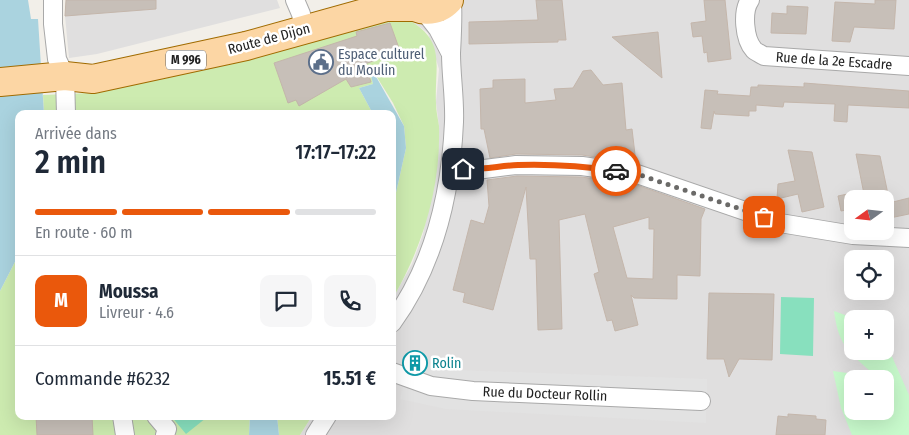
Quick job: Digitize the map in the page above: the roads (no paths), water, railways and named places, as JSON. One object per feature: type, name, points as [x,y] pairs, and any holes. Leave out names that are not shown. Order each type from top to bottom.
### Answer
[{"type":"main road","name":"Route de Dijon","points":[[0,82],[66,76],[90,66],[359,0]]},
{"type":"main road","name":"Route de Dijon","points":[[300,15],[407,6],[440,7],[450,0]]},
{"type":"street","points":[[53,0],[52,24],[57,59],[66,76],[66,110]]},
{"type":"street","points":[[396,316],[413,292],[428,257],[441,214],[450,167],[454,122],[451,54],[454,25],[450,0]]},
{"type":"street","name":"Rue de la 2e Escadre","points":[[750,0],[745,21],[748,38],[754,50],[764,56],[909,66]]},
{"type":"street","points":[[407,6],[438,29],[451,54]]},
{"type":"street","points":[[450,167],[476,170],[516,165],[582,166],[637,174],[780,223],[853,235],[909,238]]},
{"type":"street","name":"Rue du Docteur Rollin","points":[[396,373],[431,386],[473,391],[701,401]]},
{"type":"street","points":[[123,420],[125,435]]},
{"type":"street","points":[[159,420],[167,429],[165,435]]},
{"type":"street","points":[[315,435],[324,420]]},
{"type":"water","points":[[0,0],[28,0],[31,19],[38,19],[44,110],[15,110],[15,262],[0,291]]},
{"type":"water","points":[[369,67],[395,110],[371,110],[359,88],[373,84]]},
{"type":"water","points":[[396,112],[404,126],[406,148],[396,193]]},
{"type":"water","points":[[250,420],[277,420],[279,435],[249,435]]},
{"type":"place","name":"Espace culturel du Moulin","points":[[321,62]]},
{"type":"place","name":"Rolin","points":[[415,363]]}]
